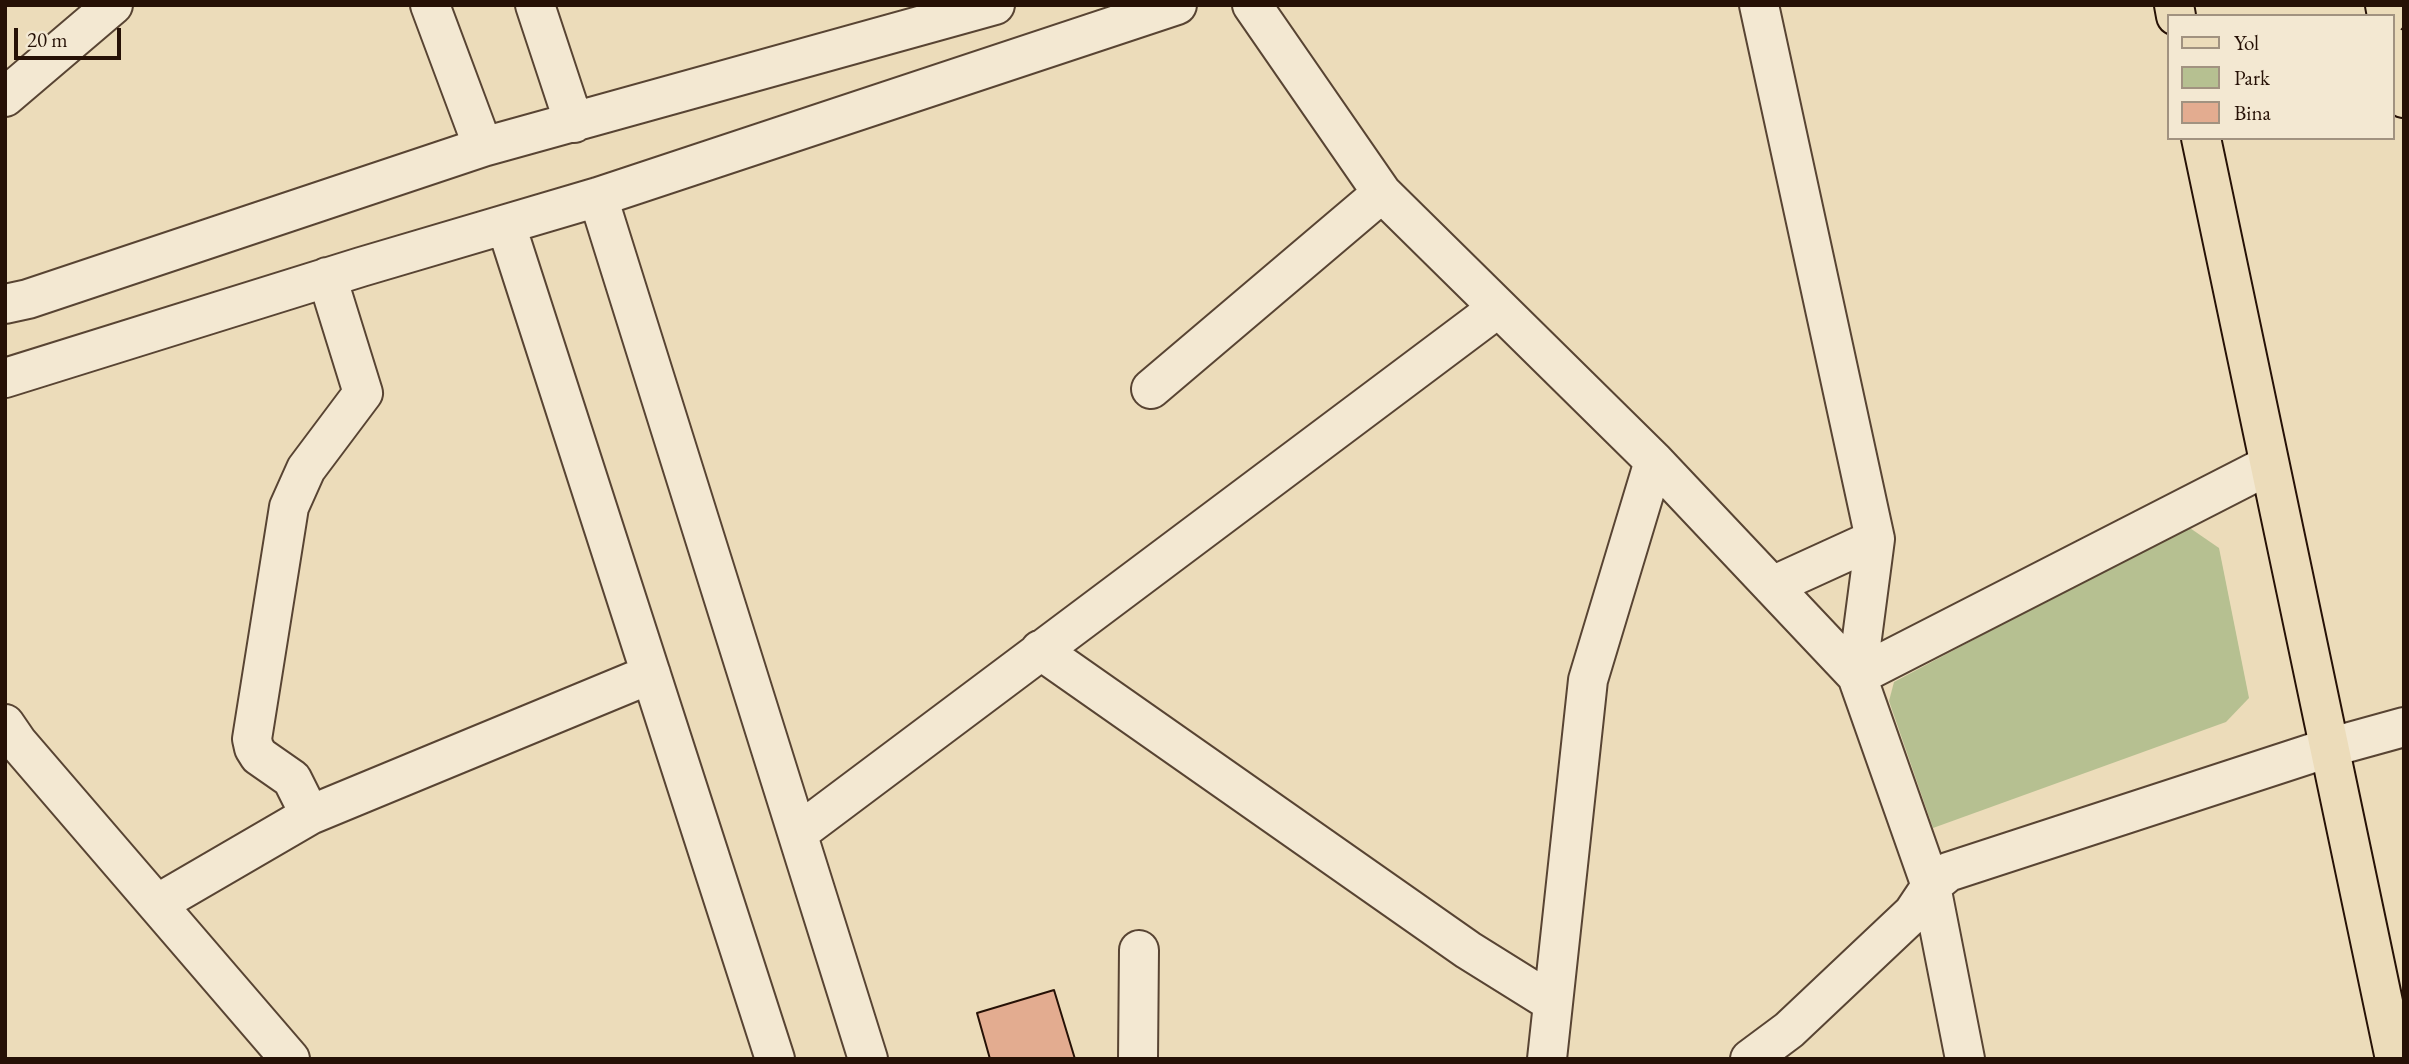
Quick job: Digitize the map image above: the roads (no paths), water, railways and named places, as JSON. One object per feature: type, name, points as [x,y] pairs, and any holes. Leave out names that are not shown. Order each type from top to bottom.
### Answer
[{"type":"main road","points":[[2395,56],[2404,98]]},
{"type":"main road","points":[[2201,140],[2395,1059]]},
{"type":"street","points":[[5,97],[113,5]]},
{"type":"street","points":[[430,5],[483,147]]},
{"type":"street","points":[[535,5],[574,123]]},
{"type":"street","points":[[5,304],[28,299],[483,147],[995,5]]},
{"type":"street","points":[[5,378],[598,197],[1177,5]]},
{"type":"street","points":[[1252,5],[1382,193],[1654,461],[1857,676],[1931,886],[1965,1059]]},
{"type":"street","points":[[1759,5],[1875,539],[1857,676]]},
{"type":"street","points":[[1151,389],[1382,193]]},
{"type":"street","points":[[598,197],[868,1059]]},
{"type":"street","points":[[506,225],[775,1059]]},
{"type":"street","points":[[310,815],[292,779],[259,756],[252,739],[289,506],[306,469],[363,393],[327,278]]},
{"type":"street","points":[[798,833],[1498,308]]},
{"type":"street","points":[[1547,1059],[1588,680],[1654,461]]},
{"type":"street","points":[[1857,676],[2269,465]]},
{"type":"street","points":[[1772,586],[1875,539]]},
{"type":"street","points":[[1040,650],[1459,944],[1553,1003]]},
{"type":"street","points":[[156,904],[310,815],[651,674]]},
{"type":"street","points":[[1750,1059],[1789,1030],[1913,913],[1931,886],[1948,872],[2328,748],[2404,727]]},
{"type":"street","points":[[9,747],[156,904],[290,1059]]},
{"type":"street","points":[[1138,1059],[1139,950]]}]
